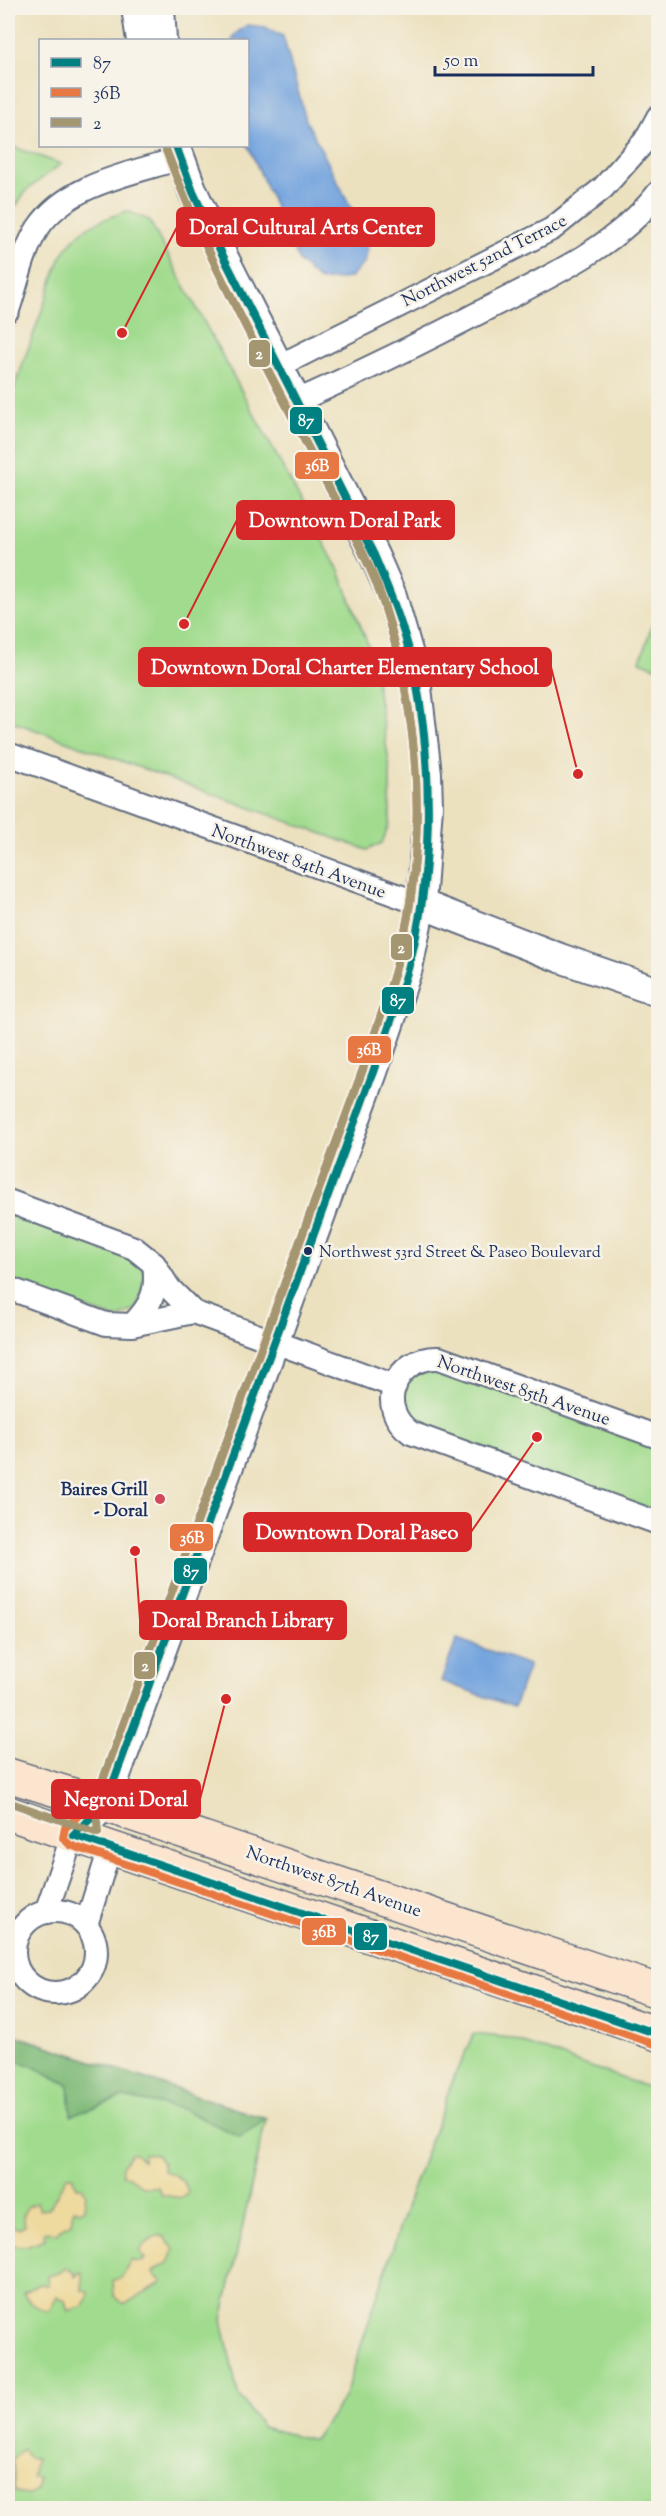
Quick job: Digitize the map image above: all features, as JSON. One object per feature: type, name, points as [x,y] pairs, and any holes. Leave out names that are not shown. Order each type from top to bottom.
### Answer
[{"type":"main road","name":"Northwest 87th Avenue","points":[[8,1775],[105,1805],[658,1991]]},
{"type":"main road","points":[[8,1813],[658,2034]]},
{"type":"street","points":[[136,8],[141,39]]},
{"type":"street","points":[[160,8],[162,39]]},
{"type":"street","name":"Northwest 52nd Terrace","points":[[279,366],[552,229],[603,188],[645,141],[658,117]]},
{"type":"street","points":[[8,310],[38,229],[58,204],[98,184],[178,152],[209,226],[392,596],[416,679],[426,744],[428,785],[421,904],[408,968],[105,1805],[110,1848],[86,1925]]},
{"type":"street","points":[[297,401],[540,282],[592,251],[632,221],[658,193]]},
{"type":"street","name":"Northwest 84th Avenue","points":[[8,754],[658,992]]},
{"type":"street","points":[[8,1201],[134,1248],[154,1264],[169,1288],[193,1312],[394,1386],[394,1414],[401,1426],[411,1433],[658,1523]]},
{"type":"street","points":[[132,1325],[151,1302],[156,1279],[154,1264]]},
{"type":"street","points":[[8,1288],[106,1324],[132,1325],[193,1312]]},
{"type":"street","name":"Northwest 85th Avenue","points":[[394,1386],[408,1366],[418,1360],[439,1358],[658,1437]]},
{"type":"street","points":[[46,1912],[73,1835],[105,1805]]},
{"type":"street","points":[[60,1911],[74,1916],[86,1925],[95,1949],[90,1973],[81,1983],[69,1990],[54,1993],[40,1990],[28,1983],[19,1972],[15,1962],[14,1947],[22,1927],[37,1915],[46,1912],[60,1911]]},
{"type":"green space","points":[[8,145],[61,164],[27,190],[8,217]]},
{"type":"green space","points":[[127,211],[149,220],[339,571],[372,655],[390,769],[390,822],[382,843],[367,850],[8,720],[8,471],[15,455],[8,406],[60,259],[80,233],[96,223]]},
{"type":"green space","points":[[653,622],[658,623],[658,668],[640,661]]},
{"type":"green space","points":[[8,1210],[132,1256],[141,1264],[147,1278],[136,1309],[117,1319],[8,1282]]},
{"type":"green space","points":[[440,1366],[658,1445],[658,1517],[414,1429],[403,1417],[402,1388],[408,1377]]},
{"type":"green space","points":[[8,2033],[266,2119],[222,2320],[238,2394],[262,2427],[314,2440],[344,2398],[410,2196],[455,2074],[474,2034],[510,2038],[658,2091],[658,2508],[8,2508]]},
{"type":"green space","points":[[8,2033],[266,2119],[240,2137],[182,2109],[123,2097],[71,2116],[69,2085],[30,2065],[8,2058]]},
{"type":"sand","points":[[131,2153],[135,2153],[143,2161],[143,2154],[156,2155],[163,2164],[164,2171],[183,2181],[188,2194],[182,2198],[161,2195],[158,2187],[142,2187],[130,2176],[122,2175],[122,2166]]},
{"type":"sand","points":[[67,2176],[72,2176],[77,2187],[82,2187],[86,2193],[84,2208],[81,2211],[74,2209],[72,2223],[60,2229],[56,2234],[46,2231],[45,2239],[26,2246],[9,2245],[8,2232],[11,2227],[19,2228],[25,2225],[23,2215],[27,2206],[37,2203],[40,2210],[49,2209]]},
{"type":"sand","points":[[158,2236],[163,2236],[174,2249],[168,2263],[153,2273],[162,2282],[126,2304],[122,2304],[114,2295],[113,2280],[121,2278],[131,2261],[142,2262],[145,2259],[140,2252],[148,2242]]},
{"type":"sand","points":[[66,2268],[75,2273],[75,2277],[80,2272],[83,2274],[82,2290],[89,2292],[84,2306],[68,2311],[65,2301],[57,2296],[49,2311],[46,2311],[34,2305],[23,2293],[39,2284],[48,2285],[47,2276],[59,2273]]},
{"type":"sand","points":[[23,2449],[29,2458],[36,2458],[32,2478],[38,2478],[37,2490],[28,2496],[15,2491],[14,2487],[12,2460]]},
{"type":"water","points":[[247,25],[265,27],[283,36],[306,120],[356,217],[368,249],[364,263],[350,278],[320,281],[299,262],[249,147],[249,39],[232,39]]},
{"type":"water","points":[[457,1639],[529,1665],[514,1707],[441,1681]]},
{"type":"transit line","name":"87","points":[[176,147],[193,192],[221,252],[374,555],[398,616],[413,664],[422,715],[428,788],[426,862],[422,899],[408,969],[373,1072],[105,1805],[73,1835],[658,2034]]},
{"type":"transit line","name":"36B","points":[[166,150],[218,272],[362,551],[383,602],[402,676],[414,751],[416,789],[414,865],[402,945],[363,1069],[96,1799],[65,1828],[63,1838],[70,1845],[655,2044]]},
{"type":"transit line","name":"2","points":[[11,1803],[98,1833],[95,1801],[384,1007],[406,924],[414,865],[416,827],[414,751],[402,676],[383,602],[362,551],[218,272],[166,150]]},
{"type":"place","name":"Doral Cultural Arts Center","points":[[122,333]]},
{"type":"place","name":"Downtown Doral Park","points":[[184,624]]},
{"type":"place","name":"Downtown Doral Charter Elementary School","points":[[578,774]]},
{"type":"place","name":"Northwest 53rd Street & Paseo Boulevard","points":[[308,1251]]},
{"type":"place","name":"Downtown Doral Paseo","points":[[537,1437]]},
{"type":"place","name":"Baires Grill - Doral","points":[[160,1499]]},
{"type":"place","name":"Doral Branch Library","points":[[135,1551]]},
{"type":"place","name":"Negroni Doral","points":[[226,1699]]}]
